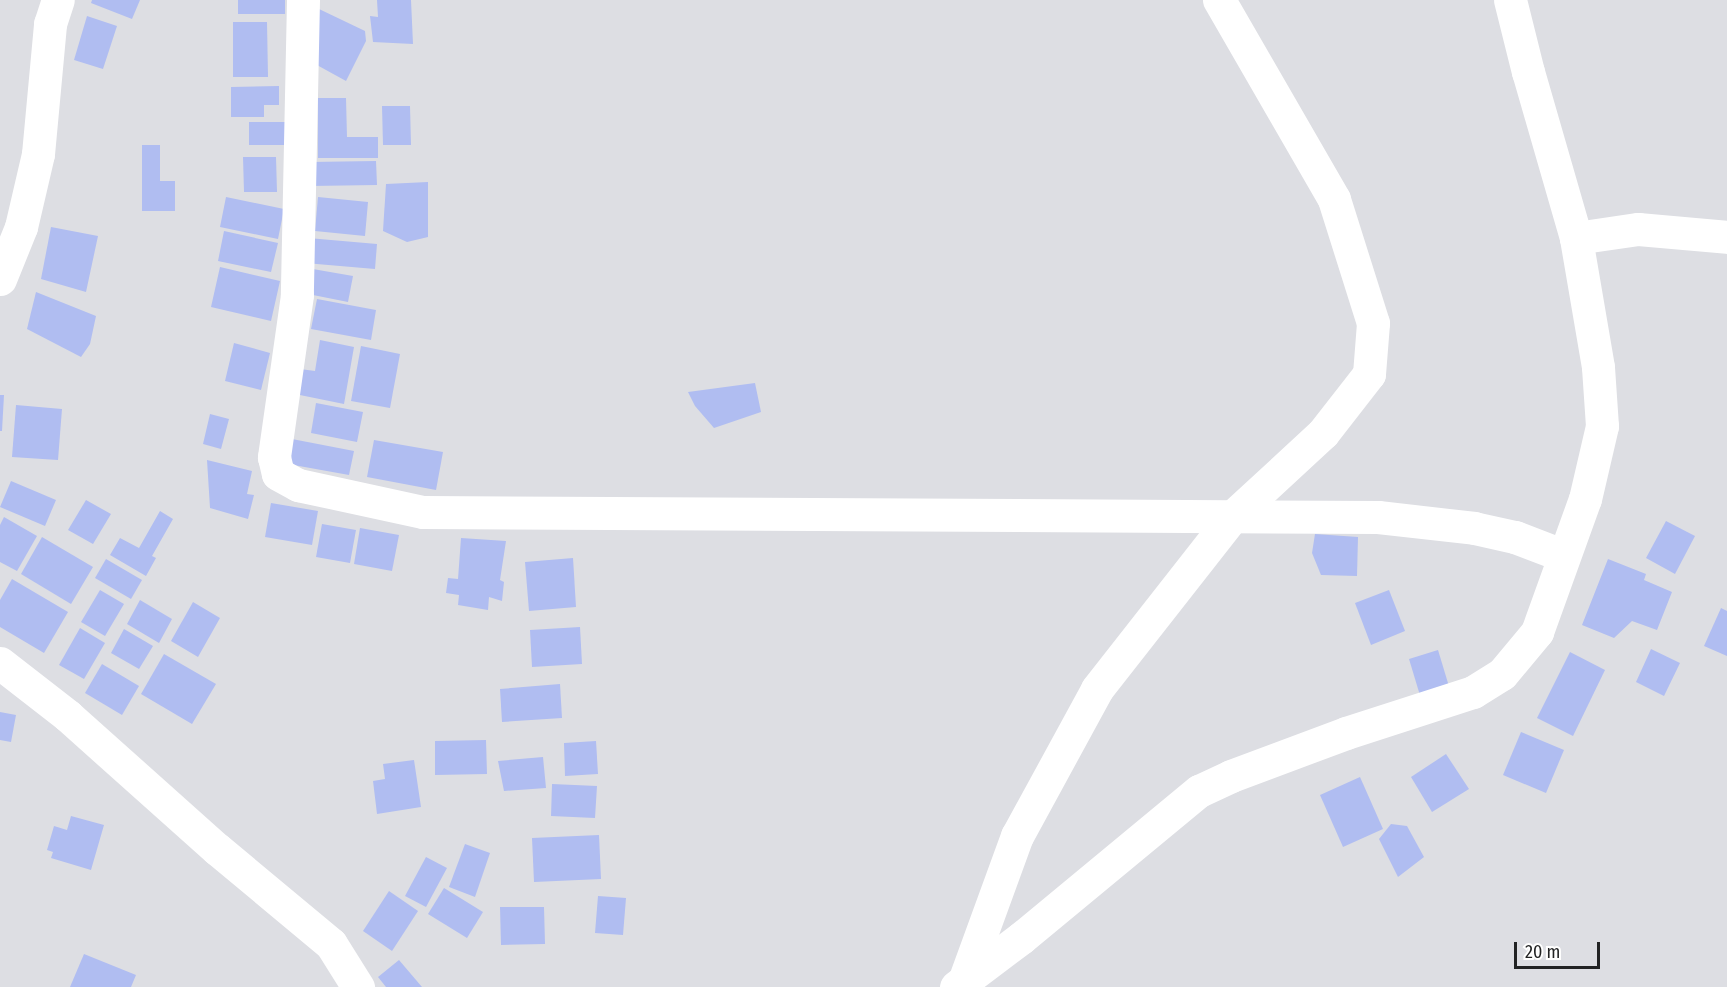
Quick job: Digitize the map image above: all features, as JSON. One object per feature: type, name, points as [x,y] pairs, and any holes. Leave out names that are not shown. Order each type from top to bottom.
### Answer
[{"type":"street","points":[[0,279],[21,227],[38,154],[50,24],[58,0]]},
{"type":"street","points":[[303,0],[297,295],[274,457],[278,474],[298,485],[423,512],[1378,517],[1474,528],[1515,537],[1562,555]]},
{"type":"street","points":[[961,985],[1017,836],[1097,689],[1231,518],[1323,433],[1369,374],[1373,323],[1334,200],[1219,0]]},
{"type":"street","points":[[961,985],[1199,791],[1231,776],[1346,733],[1473,692],[1502,674],[1536,632],[1562,555],[1585,499],[1602,426],[1598,367],[1576,238],[1528,72],[1510,0]]},
{"type":"street","points":[[1576,238],[1638,229],[1727,237]]},
{"type":"street","points":[[0,663],[68,716],[217,849],[331,944],[342,958],[358,987]]},
{"type":"building","points":[[92,0],[140,0],[132,19],[91,3]]},
{"type":"building","points":[[238,0],[285,0],[285,14],[238,14]]},
{"type":"building","points":[[377,0],[411,0],[413,44],[373,42],[370,16],[378,17]]},
{"type":"building","points":[[319,9],[365,31],[366,41],[346,81],[306,59],[307,46]]},
{"type":"building","points":[[87,16],[117,26],[103,69],[74,60]]},
{"type":"building","points":[[233,22],[267,22],[268,77],[233,77]]},
{"type":"building","points":[[279,86],[279,105],[264,105],[264,117],[231,117],[231,87]]},
{"type":"building","points":[[318,98],[346,98],[347,137],[378,137],[378,158],[318,158]]},
{"type":"building","points":[[382,106],[410,106],[411,145],[383,145]]},
{"type":"building","points":[[249,122],[288,122],[288,145],[249,145]]},
{"type":"building","points":[[142,145],[160,145],[160,181],[175,181],[175,211],[142,211]]},
{"type":"building","points":[[243,157],[276,157],[277,192],[244,192]]},
{"type":"building","points":[[376,161],[377,185],[310,186],[310,162]]},
{"type":"building","points":[[428,182],[428,237],[407,242],[383,231],[386,184]]},
{"type":"building","points":[[226,197],[284,209],[278,239],[220,227]]},
{"type":"building","points":[[318,197],[368,202],[365,236],[315,231]]},
{"type":"building","points":[[51,227],[98,236],[86,292],[41,279]]},
{"type":"building","points":[[224,231],[278,243],[271,272],[218,261]]},
{"type":"building","points":[[308,238],[377,244],[375,269],[305,263]]},
{"type":"building","points":[[220,267],[280,281],[271,321],[211,307]]},
{"type":"building","points":[[307,268],[353,276],[348,302],[303,293]]},
{"type":"building","points":[[36,292],[96,316],[90,344],[81,357],[27,329]]},
{"type":"building","points":[[317,299],[376,310],[371,340],[311,329]]},
{"type":"building","points":[[320,340],[354,347],[344,404],[295,394],[300,369],[315,371]]},
{"type":"building","points":[[234,343],[270,353],[261,390],[225,381]]},
{"type":"building","points":[[361,346],[400,354],[390,408],[351,401]]},
{"type":"building","points":[[755,383],[761,412],[714,428],[695,406],[688,392]]},
{"type":"building","points":[[0,395],[4,395],[2,431],[0,431]]},
{"type":"building","points":[[316,403],[363,412],[357,442],[311,433]]},
{"type":"building","points":[[16,405],[62,409],[58,460],[12,457]]},
{"type":"building","points":[[210,414],[229,419],[221,449],[203,444]]},
{"type":"building","points":[[292,439],[354,451],[349,475],[288,464]]},
{"type":"building","points":[[374,440],[443,452],[436,490],[367,477]]},
{"type":"building","points":[[207,460],[252,471],[247,494],[254,495],[248,519],[210,508]]},
{"type":"building","points":[[11,481],[56,500],[45,526],[0,507]]},
{"type":"building","points":[[86,500],[111,514],[93,544],[68,530]]},
{"type":"building","points":[[271,503],[318,511],[312,545],[265,537]]},
{"type":"building","points":[[160,511],[173,519],[152,556],[156,558],[146,576],[110,555],[120,538],[139,548]]},
{"type":"building","points":[[4,517],[37,536],[17,571],[0,562],[0,525]]},
{"type":"building","points":[[1666,521],[1695,536],[1675,574],[1646,558]]},
{"type":"building","points":[[322,524],[356,530],[350,563],[316,557]]},
{"type":"building","points":[[360,528],[399,535],[392,571],[354,564]]},
{"type":"building","points":[[1315,534],[1358,537],[1357,576],[1321,575],[1312,553]]},
{"type":"building","points":[[42,537],[93,567],[71,604],[21,574]]},
{"type":"building","points":[[461,538],[506,541],[500,580],[504,582],[502,601],[489,597],[488,610],[458,605],[459,595],[446,593],[448,578],[458,579]]},
{"type":"building","points":[[573,558],[576,607],[529,611],[525,562]]},
{"type":"building","points":[[106,559],[142,580],[131,599],[95,578]]},
{"type":"building","points":[[1608,559],[1646,574],[1644,580],[1672,592],[1657,630],[1632,621],[1614,638],[1582,625]]},
{"type":"building","points":[[12,579],[68,612],[44,653],[0,627],[0,600]]},
{"type":"building","points":[[100,590],[124,604],[105,636],[81,622]]},
{"type":"building","points":[[1389,590],[1405,631],[1371,645],[1355,603]]},
{"type":"building","points":[[140,600],[172,619],[159,643],[127,624]]},
{"type":"building","points":[[193,602],[220,618],[198,657],[171,641]]},
{"type":"building","points":[[1721,608],[1727,611],[1727,656],[1704,646]]},
{"type":"building","points":[[580,627],[582,664],[532,667],[530,630]]},
{"type":"building","points":[[80,628],[105,643],[84,679],[59,665]]},
{"type":"building","points":[[124,629],[153,646],[139,669],[111,653]]},
{"type":"building","points":[[1651,649],[1680,663],[1664,696],[1636,682]]},
{"type":"building","points":[[1438,650],[1451,693],[1422,702],[1409,659]]},
{"type":"building","points":[[1570,652],[1605,670],[1573,736],[1537,718]]},
{"type":"building","points":[[164,654],[216,684],[192,724],[141,694]]},
{"type":"building","points":[[102,664],[139,686],[122,715],[85,693]]},
{"type":"building","points":[[560,684],[562,718],[502,722],[500,689]]},
{"type":"building","points":[[0,712],[16,715],[11,742],[0,740]]},
{"type":"building","points":[[1521,732],[1564,750],[1546,793],[1503,775]]},
{"type":"building","points":[[486,740],[487,774],[435,775],[435,741]]},
{"type":"building","points":[[596,741],[598,774],[565,776],[564,743]]},
{"type":"building","points":[[1446,754],[1469,789],[1432,812],[1411,777]]},
{"type":"building","points":[[543,757],[546,788],[504,791],[498,761]]},
{"type":"building","points":[[414,760],[421,807],[377,814],[373,781],[385,779],[383,764]]},
{"type":"building","points":[[1360,777],[1383,829],[1343,847],[1320,795]]},
{"type":"building","points":[[552,784],[597,786],[595,818],[551,816]]},
{"type":"building","points":[[71,816],[104,825],[91,870],[51,858],[53,852],[47,850],[54,826],[67,830]]},
{"type":"building","points":[[1391,824],[1407,826],[1424,857],[1398,877],[1379,839]]},
{"type":"building","points":[[599,835],[601,879],[534,882],[532,838]]},
{"type":"building","points":[[465,844],[490,853],[475,897],[449,887]]},
{"type":"building","points":[[426,857],[447,868],[426,907],[405,896]]},
{"type":"building","points":[[444,888],[483,912],[467,938],[428,914]]},
{"type":"building","points":[[389,891],[418,911],[392,951],[363,931]]},
{"type":"building","points":[[598,896],[626,898],[623,935],[595,933]]},
{"type":"building","points":[[500,907],[544,907],[545,944],[501,945]]},
{"type":"building","points":[[84,954],[136,975],[131,987],[70,987]]},
{"type":"building","points":[[399,960],[422,987],[386,987],[378,977]]}]
